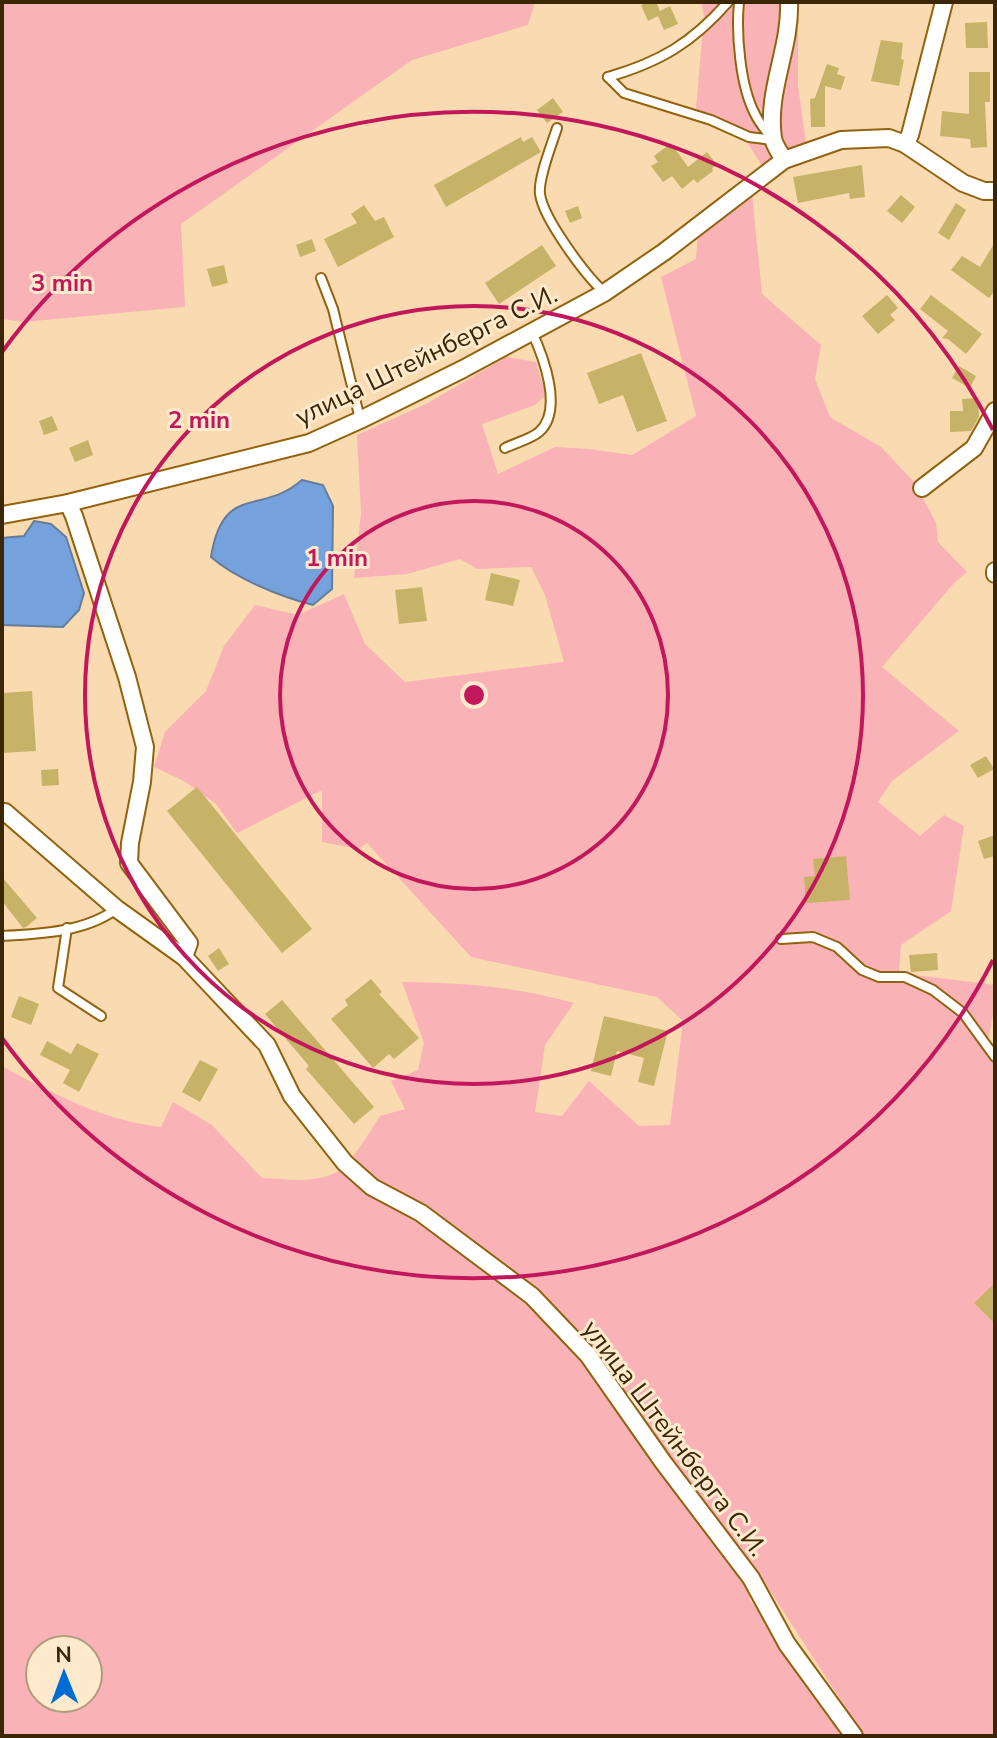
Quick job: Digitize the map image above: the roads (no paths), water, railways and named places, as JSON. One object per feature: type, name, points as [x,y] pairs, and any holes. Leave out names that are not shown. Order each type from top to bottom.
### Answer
[{"type":"street","points":[[784,160],[773,140],[773,101],[790,25],[789,2]]},
{"type":"street","points":[[944,2],[910,135],[905,144],[963,183],[984,191],[995,191]]},
{"type":"street","name":"улица Штейнберга С.И.","points":[[2,515],[68,503],[309,443],[463,369],[604,293],[664,252],[784,160],[841,140],[880,137],[905,144]]},
{"type":"street","points":[[922,488],[974,448],[995,411]]},
{"type":"street","points":[[68,503],[127,677],[145,747],[129,863],[189,943],[184,957]]},
{"type":"street","name":"улица Штейнберга С.И.","points":[[5,812],[117,909],[184,957],[267,1045],[292,1096],[345,1163],[372,1187],[421,1213],[532,1296],[588,1355],[663,1462],[751,1578],[787,1644],[854,1736]]},
{"type":"lane","points":[[728,2],[713,20],[672,52],[647,66],[608,77],[624,93],[711,120],[749,137],[773,140]]},
{"type":"lane","points":[[739,2],[736,30],[745,82],[754,113],[773,140]]},
{"type":"lane","points":[[557,128],[539,191],[545,213],[592,281],[604,293]]},
{"type":"lane","points":[[321,278],[333,309],[360,420]]},
{"type":"lane","points":[[505,448],[540,432],[552,411],[545,360],[531,331]]},
{"type":"lane","points":[[2,936],[48,934],[106,917],[117,909]]},
{"type":"lane","points":[[67,928],[58,988],[101,1016]]},
{"type":"lane","points":[[781,939],[813,937],[837,947],[862,970],[879,977],[905,977],[933,990],[963,1013],[995,1057]]},
{"type":"water","points":[[302,480],[323,485],[333,506],[332,589],[313,605],[260,586],[233,573],[211,557],[217,534],[234,509],[287,491]]},
{"type":"water","points":[[34,521],[51,524],[66,537],[84,593],[79,610],[63,627],[2,625],[2,538],[24,536]]}]
